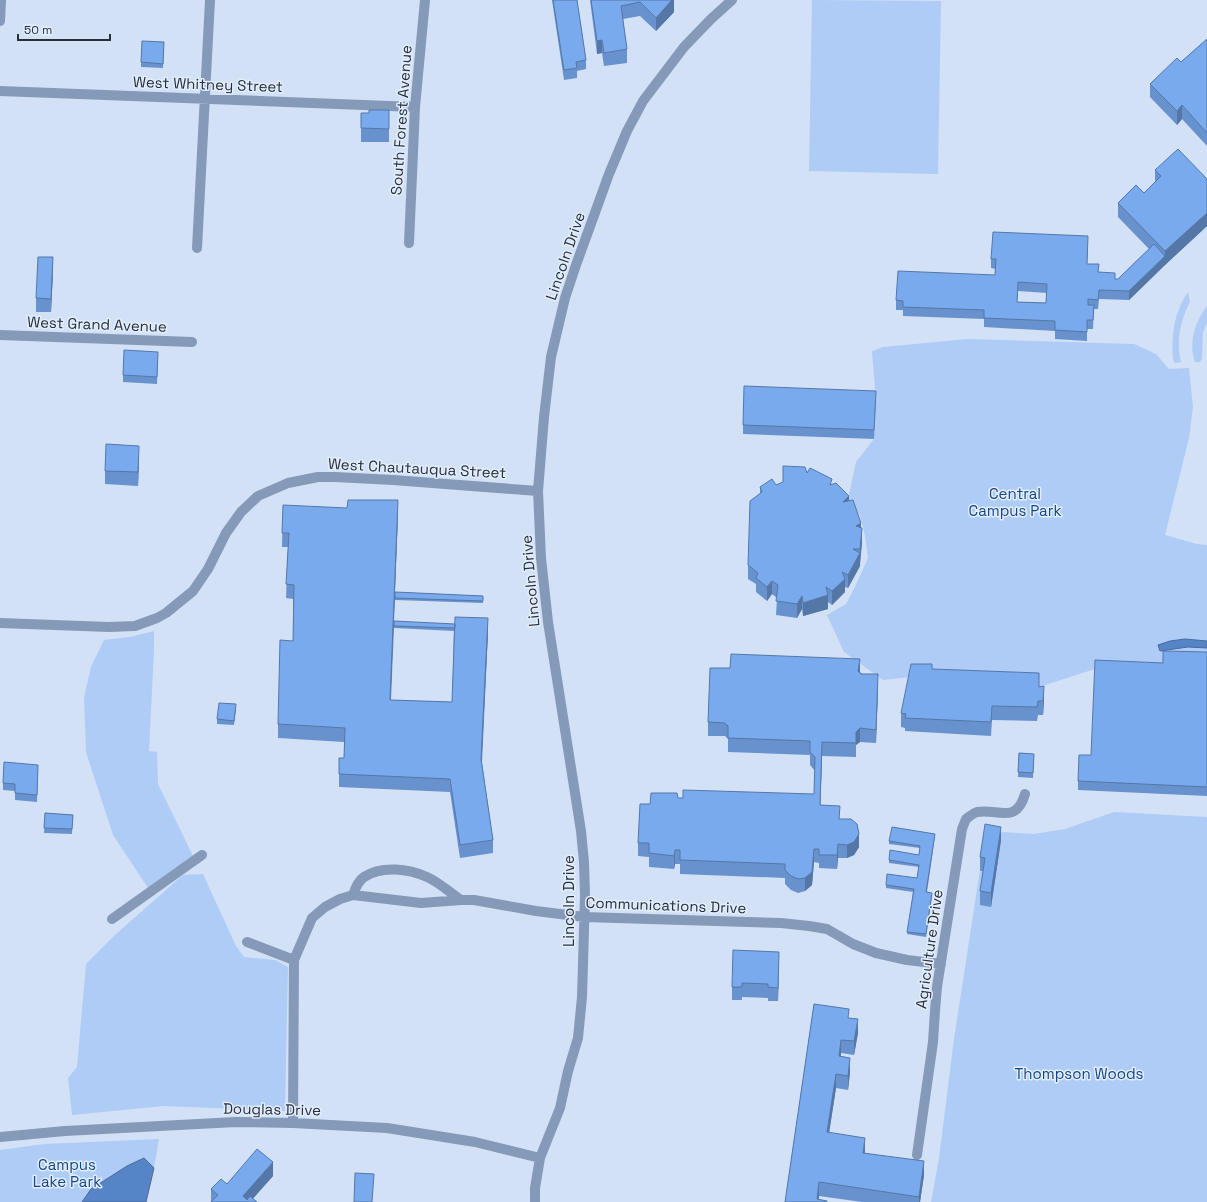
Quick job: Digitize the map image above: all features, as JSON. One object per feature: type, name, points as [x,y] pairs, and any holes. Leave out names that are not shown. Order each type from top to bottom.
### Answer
[{"type":"street","points":[[0,21],[1,0]]},
{"type":"street","points":[[198,248],[210,0]]},
{"type":"street","name":"South Forest Avenue","points":[[409,243],[415,107],[425,0]]},
{"type":"street","name":"Lincoln Drive","points":[[535,1202],[535,1188],[540,1158],[560,1108],[568,1071],[578,1038],[582,997],[584,917],[584,862],[581,831],[548,622],[541,558],[538,491],[544,410],[551,357],[565,298],[609,174],[627,131],[643,101],[684,47],[732,0]]},
{"type":"street","name":"West Whitney Street","points":[[0,91],[415,107]]},
{"type":"street","name":"West Grand Avenue","points":[[0,335],[192,342]]},
{"type":"street","name":"West Chautauqua Street","points":[[0,623],[109,627],[135,626],[157,618],[166,613],[193,591],[208,569],[226,533],[241,512],[258,496],[288,483],[318,477],[335,477],[538,491]]},
{"type":"street","name":"Agriculture Drive","points":[[917,1155],[933,1042],[941,964],[962,829],[966,819],[976,813],[984,812],[1003,814],[1015,810],[1022,804],[1025,794]]},
{"type":"street","points":[[112,919],[202,855]]},
{"type":"street","points":[[353,895],[358,884],[364,877],[376,872],[400,870],[428,877],[461,900]]},
{"type":"street","name":"Communications Drive","points":[[293,1123],[294,960],[312,918],[325,907],[353,895],[421,903],[474,900],[536,911],[584,917],[781,923],[809,926],[827,929],[848,942],[876,953],[907,960],[941,964]]},
{"type":"street","points":[[247,942],[294,960]]},
{"type":"street","name":"Douglas Drive","points":[[0,1137],[65,1131],[236,1122],[293,1123],[387,1128],[460,1140],[540,1158]]},
{"type":"green space","points":[[812,0],[941,1],[938,174],[809,171]]},
{"type":"green space","points":[[1188,292],[1190,302],[1181,324],[1179,339],[1181,362],[1175,363],[1173,360],[1172,351],[1174,324],[1179,308]]},
{"type":"green space","points":[[1207,306],[1207,322],[1203,333],[1202,359],[1200,362],[1195,362],[1192,348],[1194,333],[1199,319]]},
{"type":"green space","name":"Central Campus Park","points":[[968,339],[1134,344],[1156,354],[1169,369],[1189,368],[1193,407],[1189,438],[1165,535],[1197,544],[1207,545],[1207,661],[1163,672],[1095,669],[1039,687],[911,677],[883,680],[844,652],[827,615],[846,604],[868,558],[860,515],[848,499],[856,462],[874,439],[876,401],[872,351],[883,347]]},
{"type":"green space","points":[[154,631],[149,751],[157,752],[158,784],[195,860],[150,891],[113,835],[86,752],[84,697],[91,667],[104,640],[130,637]]},
{"type":"green space","name":"Thompson Woods","points":[[1114,812],[1207,817],[1207,1202],[931,1202],[939,1158],[954,1039],[986,831],[1034,834],[1065,829]]},
{"type":"green space","points":[[203,874],[236,946],[244,957],[275,960],[288,967],[285,1111],[164,1106],[72,1115],[68,1078],[77,1067],[86,964],[116,934],[183,875]]},
{"type":"green space","name":"Campus Lake Park","points":[[159,1139],[154,1168],[144,1158],[127,1166],[91,1189],[82,1202],[0,1202],[0,1150],[45,1144]]},
{"type":"water","points":[[1185,639],[1207,641],[1207,648],[1188,647],[1160,651],[1158,645],[1170,641]]},
{"type":"water","points":[[144,1158],[154,1168],[146,1202],[82,1202],[91,1189],[127,1166]]},
{"type":"building","points":[[553,0],[577,0],[586,60],[576,62],[577,68],[564,70]]},
{"type":"building","points":[[591,0],[672,0],[656,18],[640,2],[621,6],[627,49],[604,53],[602,40],[597,41]]},
{"type":"building","points":[[1207,39],[1207,133],[1182,105],[1177,111],[1150,84],[1177,58],[1181,62]]},
{"type":"building","points":[[142,41],[164,42],[163,64],[141,62]]},
{"type":"building","points":[[369,110],[389,110],[389,129],[361,128],[361,113],[369,113]]},
{"type":"building","points":[[1178,149],[1207,179],[1207,213],[1165,251],[1118,203],[1136,185],[1144,193],[1161,176],[1155,170]]},
{"type":"building","points":[[993,232],[1088,236],[1087,264],[1099,264],[1098,272],[1115,273],[1115,279],[1118,279],[1154,244],[1165,256],[1129,291],[1099,290],[1098,300],[1088,299],[1088,305],[1094,305],[1093,320],[1087,320],[1087,332],[1055,330],[1055,321],[984,318],[984,310],[903,307],[903,301],[896,300],[898,271],[995,275],[996,259],[991,259]],"holes":[[[1018,282],[1047,284],[1046,303],[1017,302]]]},
{"type":"building","points":[[38,257],[53,257],[51,299],[36,298]]},
{"type":"building","points":[[124,350],[158,352],[157,377],[123,375]]},
{"type":"building","points":[[744,386],[876,391],[874,430],[743,425]]},
{"type":"building","points":[[106,444],[139,446],[138,472],[105,471]]},
{"type":"building","points":[[783,466],[805,467],[807,473],[810,468],[832,479],[830,485],[836,483],[849,496],[843,502],[853,500],[861,523],[856,526],[862,528],[860,549],[853,549],[860,553],[848,575],[842,572],[845,579],[832,591],[826,587],[828,595],[803,603],[802,596],[797,604],[776,601],[778,585],[772,581],[767,587],[756,578],[758,573],[748,565],[750,501],[762,492],[760,487],[772,479],[776,485],[783,482]]},
{"type":"building","points":[[348,500],[398,500],[390,700],[452,702],[455,617],[488,618],[481,759],[493,840],[460,845],[450,779],[339,774],[339,758],[344,758],[345,728],[278,724],[280,640],[293,641],[294,585],[286,584],[289,533],[282,533],[283,505],[347,508]]},
{"type":"building","points":[[395,592],[483,596],[483,601],[395,598]]},
{"type":"building","points":[[394,621],[455,624],[455,628],[394,626]]},
{"type":"building","points":[[1163,651],[1207,652],[1207,787],[1078,781],[1079,755],[1091,755],[1095,660],[1163,663]]},
{"type":"building","points":[[731,654],[860,659],[858,671],[861,674],[878,674],[876,730],[860,728],[856,732],[856,743],[822,742],[820,805],[840,806],[839,819],[851,819],[857,824],[859,834],[854,842],[847,845],[838,844],[837,855],[819,855],[819,849],[814,849],[812,872],[805,878],[798,879],[791,876],[785,870],[785,864],[680,860],[680,850],[675,850],[674,856],[649,853],[649,843],[638,843],[640,804],[650,804],[651,793],[677,793],[678,798],[683,798],[683,790],[814,794],[815,757],[810,752],[810,741],[728,738],[728,726],[725,723],[708,722],[710,668],[730,668]]},
{"type":"building","points":[[911,664],[932,664],[932,669],[1039,673],[1039,687],[1044,686],[1043,701],[1038,701],[1037,707],[992,706],[991,722],[905,718],[906,714],[901,713]]},
{"type":"building","points":[[219,703],[236,704],[234,721],[217,719]]},
{"type":"building","points":[[1019,753],[1034,754],[1033,773],[1018,772]]},
{"type":"building","points":[[4,762],[38,765],[37,795],[15,793],[15,784],[3,783]]},
{"type":"building","points":[[45,813],[73,815],[72,829],[44,828]]},
{"type":"building","points":[[985,824],[1001,827],[991,893],[980,891],[985,858],[980,857]]},
{"type":"building","points":[[892,827],[935,834],[926,892],[932,893],[926,934],[907,932],[914,889],[886,885],[887,874],[917,878],[919,865],[889,860],[890,850],[919,855],[920,846],[889,841]]},
{"type":"building","points":[[733,950],[779,952],[778,988],[768,987],[768,984],[742,983],[742,987],[732,987]]},
{"type":"building","points":[[814,1004],[849,1009],[848,1018],[858,1019],[854,1041],[841,1040],[839,1056],[850,1058],[848,1076],[836,1074],[827,1132],[865,1138],[863,1153],[924,1161],[919,1197],[819,1182],[817,1199],[827,1202],[785,1202]]},
{"type":"building","points":[[257,1149],[273,1162],[243,1196],[247,1200],[250,1196],[257,1202],[211,1202],[218,1195],[211,1189],[221,1179],[227,1184]]},
{"type":"building","points":[[355,1173],[374,1174],[372,1202],[354,1202]]}]
